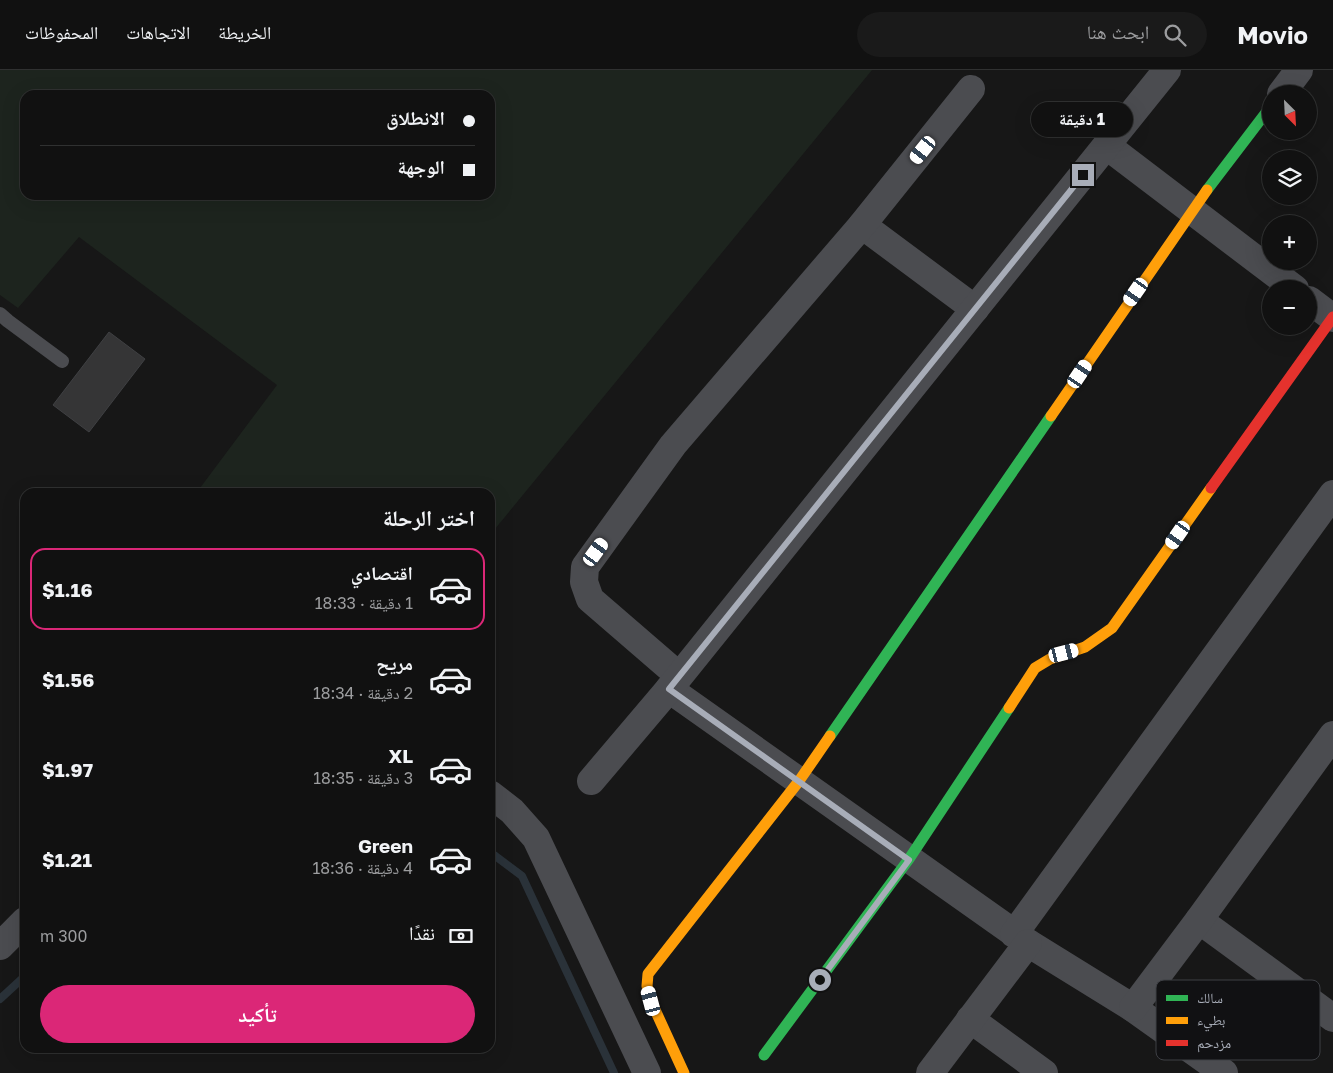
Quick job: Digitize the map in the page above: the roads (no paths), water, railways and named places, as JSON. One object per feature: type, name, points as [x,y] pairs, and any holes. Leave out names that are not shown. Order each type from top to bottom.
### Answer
[{"type":"street","points":[[591,781],[674,682],[1167,70]]},
{"type":"street","points":[[1288,85],[1299,70]]},
{"type":"street","points":[[971,89],[862,225],[673,445],[585,567],[584,582],[590,599],[674,682],[799,781],[1021,939],[1133,1008],[1156,1024]]},
{"type":"street","points":[[684,1073],[651,1001],[647,986],[648,974],[799,781],[1192,211],[1262,118]]},
{"type":"street","points":[[1107,146],[1283,280]]},
{"type":"street","points":[[862,225],[974,310]]},
{"type":"street","points":[[764,1055],[909,860],[1035,668],[1046,659],[1076,650],[1094,642],[1112,628],[1333,317],[1317,306]]},
{"type":"street","points":[[930,1073],[970,1020],[1021,939],[1333,494]]},
{"type":"street","points":[[1133,1008],[1333,734]]},
{"type":"street","points":[[495,798],[512,811],[536,838],[647,1073]]},
{"type":"street","points":[[1199,920],[1281,980]]},
{"type":"street","points":[[0,946],[20,926]]},
{"type":"street","points":[[1320,1008],[1333,1018]]},
{"type":"street","points":[[970,1020],[1040,1072]]},
{"type":"street","points":[[1206,1060],[1224,1073]]},
{"type":"lane","points":[[0,314],[62,361]]},
{"type":"waterway","points":[[495,856],[522,876],[614,1073]]},
{"type":"waterway","points":[[0,999],[20,981]]}]
